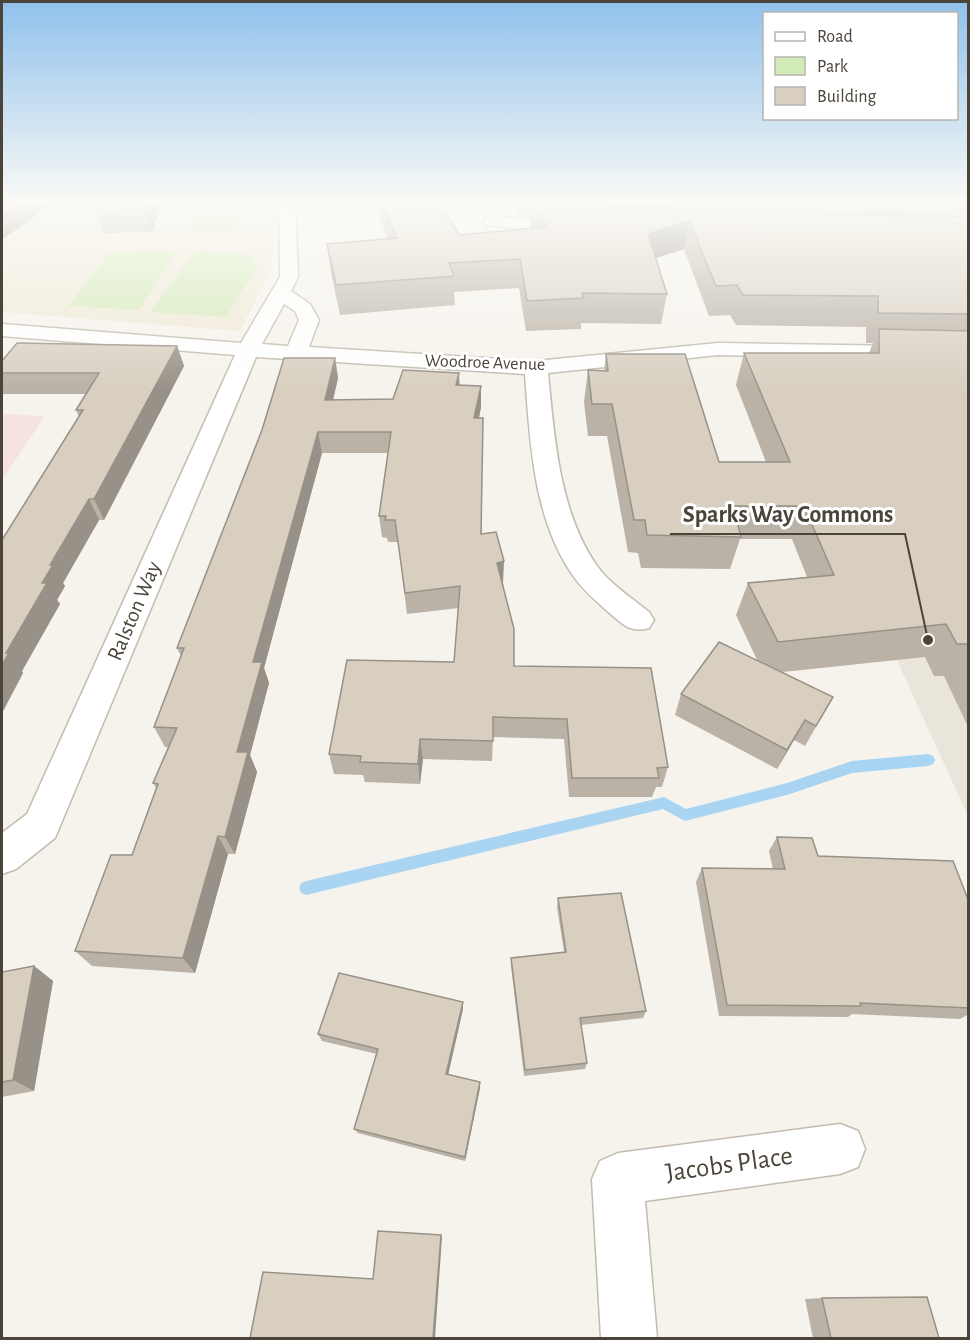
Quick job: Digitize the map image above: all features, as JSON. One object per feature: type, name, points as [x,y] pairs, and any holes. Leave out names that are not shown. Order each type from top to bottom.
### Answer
[{"type":"street","name":"Ralston Way","points":[[2,856],[41,826],[248,350],[289,277],[289,264]]},
{"type":"street","points":[[280,292],[303,308],[309,320],[296,352]]},
{"type":"street","name":"Woodroe Avenue","points":[[2,330],[248,350],[536,368],[718,350],[969,354]]},
{"type":"street","points":[[536,368],[546,464],[556,508],[583,569],[639,620]]},
{"type":"street","name":"Jacobs Place","points":[[629,1338],[618,1179],[840,1149]]},
{"type":"shaded area","points":[[2,264],[271,264],[271,269],[240,331],[2,312]]},
{"type":"shaded area","points":[[2,414],[45,416],[2,480]]},
{"type":"shaded area","points":[[807,463],[968,464],[968,816]]},
{"type":"green space","points":[[101,264],[168,264],[139,310],[68,306]]},
{"type":"green space","points":[[186,264],[255,264],[257,268],[226,317],[150,312]]},
{"type":"building","points":[[331,264],[449,264],[454,276],[336,285]]},
{"type":"building","points":[[521,264],[657,264],[667,294],[582,293],[584,298],[527,301]]},
{"type":"building","points":[[707,264],[969,264],[969,314],[878,313],[878,296],[743,295],[737,285],[716,286]]},
{"type":"building","points":[[879,329],[969,331],[969,647],[967,644],[957,644],[946,624],[778,642],[748,583],[834,575],[804,506],[733,506],[741,537],[647,535],[645,520],[634,520],[612,404],[592,404],[588,370],[608,371],[606,354],[685,354],[719,462],[790,462],[744,353],[879,353]]},
{"type":"building","points":[[17,343],[177,346],[94,499],[89,499],[50,565],[53,565],[42,583],[47,583],[6,653],[9,653],[2,665],[2,540],[83,410],[76,410],[99,373],[2,373],[2,361]]},
{"type":"building","points":[[284,358],[335,358],[325,400],[393,399],[403,370],[459,373],[456,385],[481,386],[474,418],[483,418],[481,534],[496,532],[504,561],[497,563],[514,629],[514,666],[651,668],[668,767],[657,768],[659,778],[572,778],[567,719],[493,717],[493,741],[420,739],[418,764],[360,762],[361,756],[329,754],[347,660],[454,662],[460,586],[405,593],[395,520],[385,520],[386,516],[379,516],[391,432],[318,432],[253,662],[262,662],[237,752],[248,752],[225,837],[218,836],[183,958],[75,951],[111,855],[132,855],[158,784],[153,783],[177,728],[154,727],[184,648],[177,648],[262,430]]},
{"type":"building","points":[[719,642],[833,697],[816,726],[805,720],[787,750],[681,694]]},
{"type":"building","points":[[777,837],[812,838],[818,856],[953,861],[969,902],[969,1008],[860,1003],[861,1006],[727,1005],[702,868],[785,869]]},
{"type":"building","points":[[621,893],[646,1011],[580,1018],[587,1063],[525,1070],[511,958],[566,952],[558,898]]},
{"type":"building","points":[[34,966],[13,1080],[2,1082],[2,972]]},
{"type":"building","points":[[339,973],[463,1002],[446,1074],[480,1082],[465,1157],[354,1129],[378,1049],[318,1034]]},
{"type":"building","points":[[378,1231],[441,1235],[433,1338],[250,1338],[263,1272],[373,1279]]},
{"type":"building","points":[[927,1297],[939,1338],[831,1338],[822,1298]]},
{"type":"waterway","points":[[306,888],[664,803],[685,815],[787,789],[852,767],[928,760]]},
{"type":"place","name":"Sparks Way Commons","points":[[928,640]]}]
